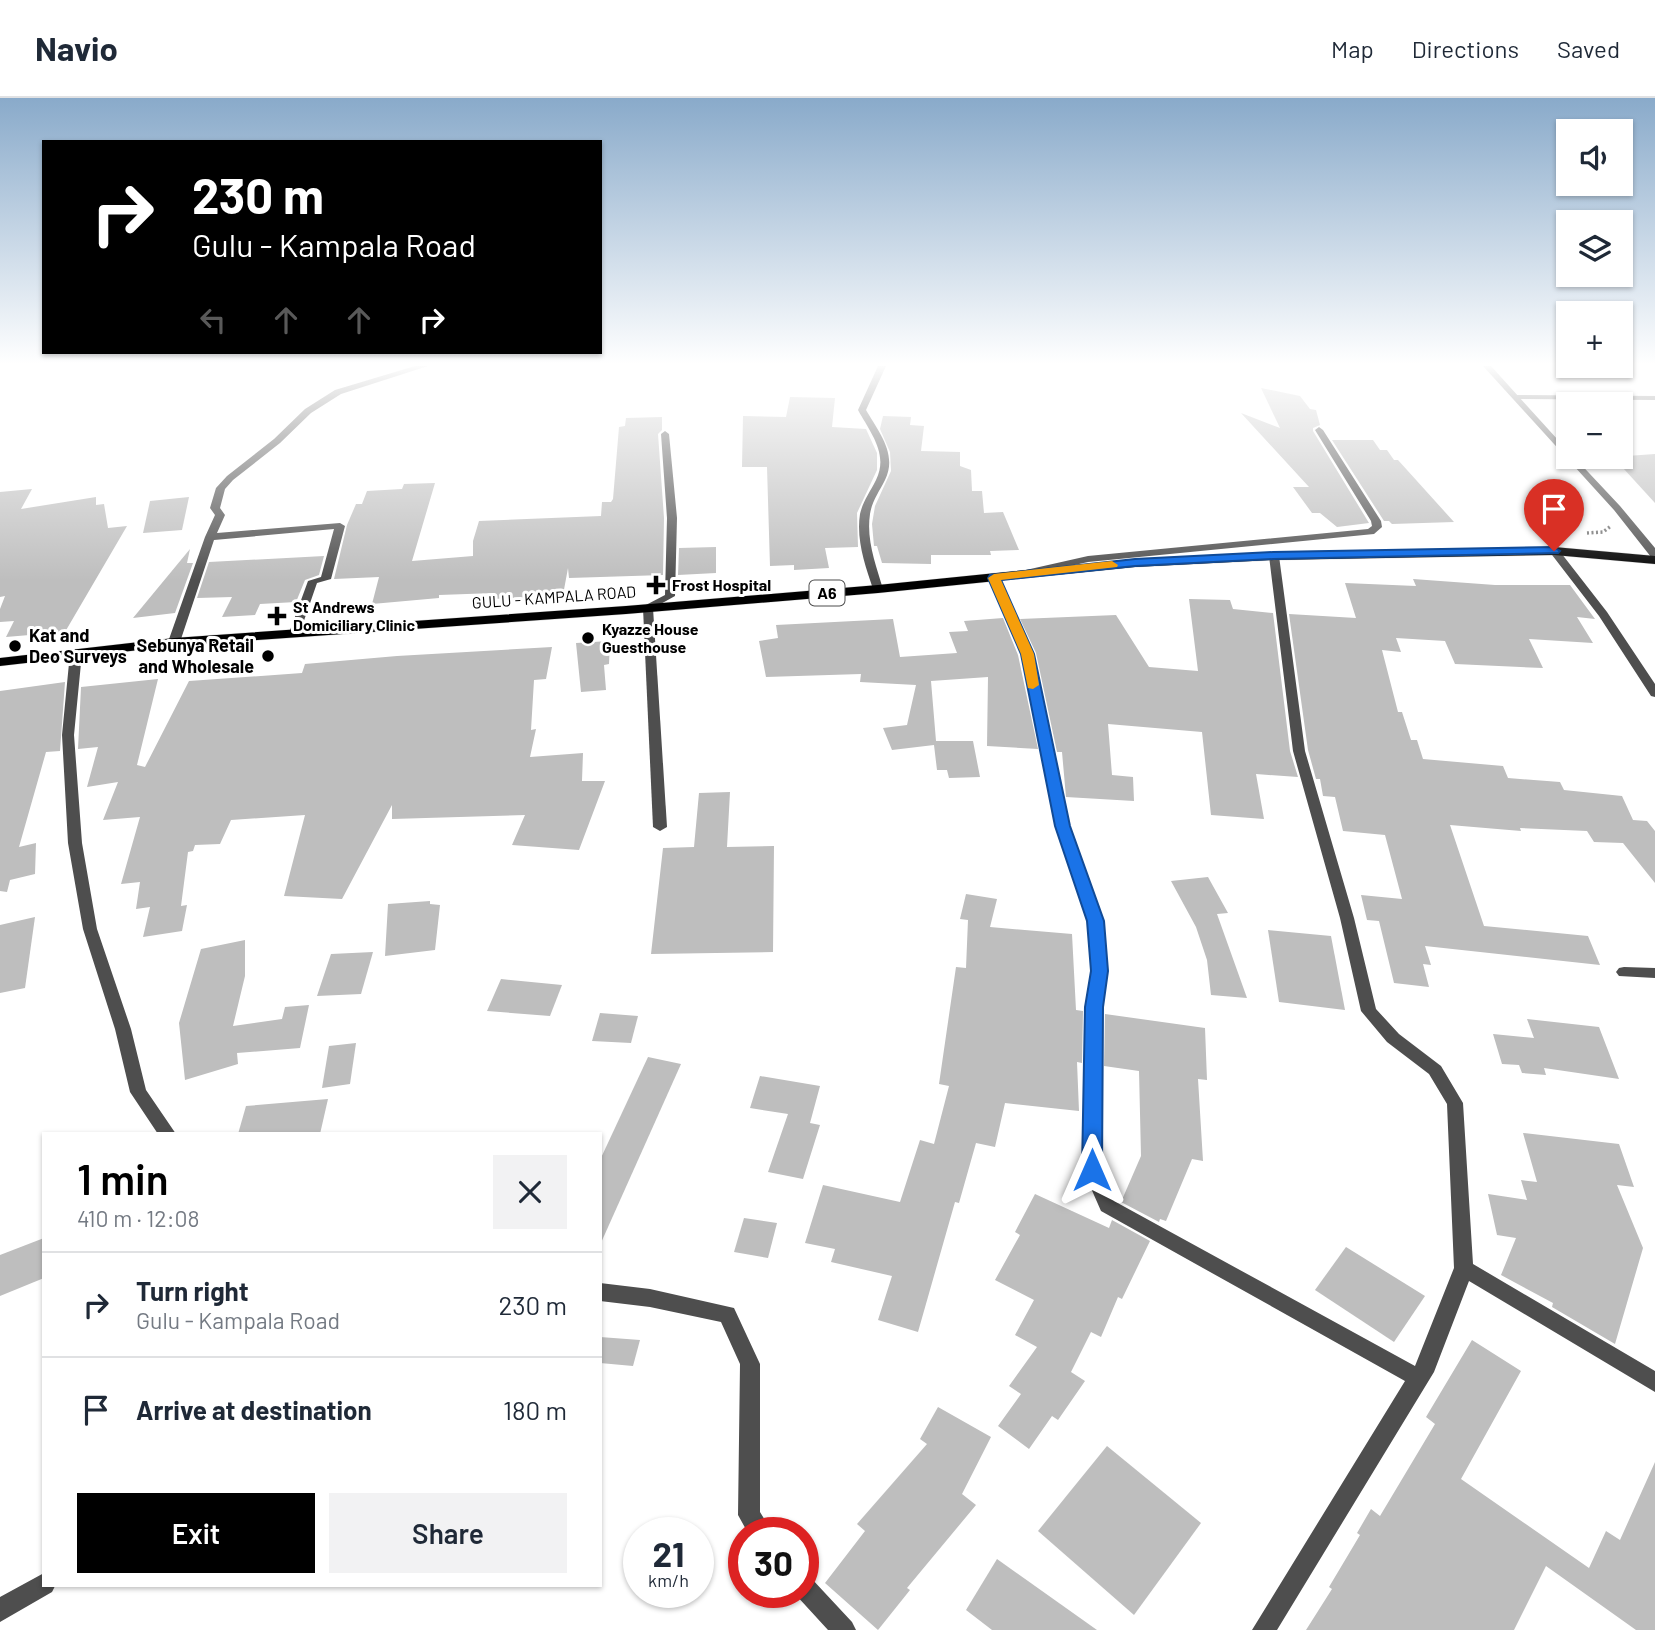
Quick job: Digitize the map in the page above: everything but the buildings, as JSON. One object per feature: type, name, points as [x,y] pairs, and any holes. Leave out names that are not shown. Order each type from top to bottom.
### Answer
[{"type":"main road","name":"GULU - KAMPALA ROAD","points":[[0,662],[174,642],[648,608],[877,589],[1135,563],[1273,556],[1554,551],[1655,557]]},
{"type":"street","points":[[174,642],[220,515],[215,508],[221,488],[278,437]]},
{"type":"street","points":[[660,827],[648,608],[670,596],[673,518],[665,437]]},
{"type":"street","points":[[877,589],[867,548],[865,519],[868,502],[879,487],[885,470],[885,457],[879,437]]},
{"type":"street","points":[[1020,575],[1088,559],[1371,532],[1377,527],[1376,521],[1324,437]]},
{"type":"street","points":[[1580,469],[1616,508],[1655,557]]},
{"type":"street","points":[[210,537],[340,526],[326,579],[313,581],[295,633]]},
{"type":"street","points":[[1554,551],[1603,614],[1655,693]]},
{"type":"street","points":[[1264,1630],[1427,1365],[1464,1268],[1455,1104],[1435,1070],[1393,1038],[1369,1011],[1344,906],[1299,751],[1273,556]]},
{"type":"street","points":[[994,578],[1027,654],[1063,826],[1095,921],[1100,971],[1094,1007],[1092,1170],[1107,1206],[1418,1378]]},
{"type":"street","points":[[76,653],[68,734],[75,843],[90,929],[123,1029],[138,1092],[166,1132]]},
{"type":"street","points":[[1624,972],[1655,972]]},
{"type":"street","points":[[1464,1268],[1655,1382]]},
{"type":"street","points":[[602,1293],[650,1298],[727,1314],[750,1364],[750,1517]]},
{"type":"street","points":[[0,1610],[42,1585]]},
{"type":"street","points":[[819,1603],[844,1630]]},
{"type":"slow traffic","points":[[1033,685],[1027,654],[994,578],[1112,565]]},
{"type":"place","name":"Frost Hospital","points":[[656,585]]},
{"type":"place","name":"St Andrews Domiciliary Clinic","points":[[277,616]]},
{"type":"place","name":"Kyazze House Guesthouse","points":[[588,638]]},
{"type":"place","name":"Kat and Deo Surveys","points":[[15,646]]},
{"type":"place","name":"Sebunya Retail and Wholesale","points":[[268,656]]},
{"type":"route","points":[[1092,1170],[1094,1007],[1100,971],[1095,921],[1063,826],[1027,654],[994,578],[1135,563],[1273,556],[1554,551]]}]
